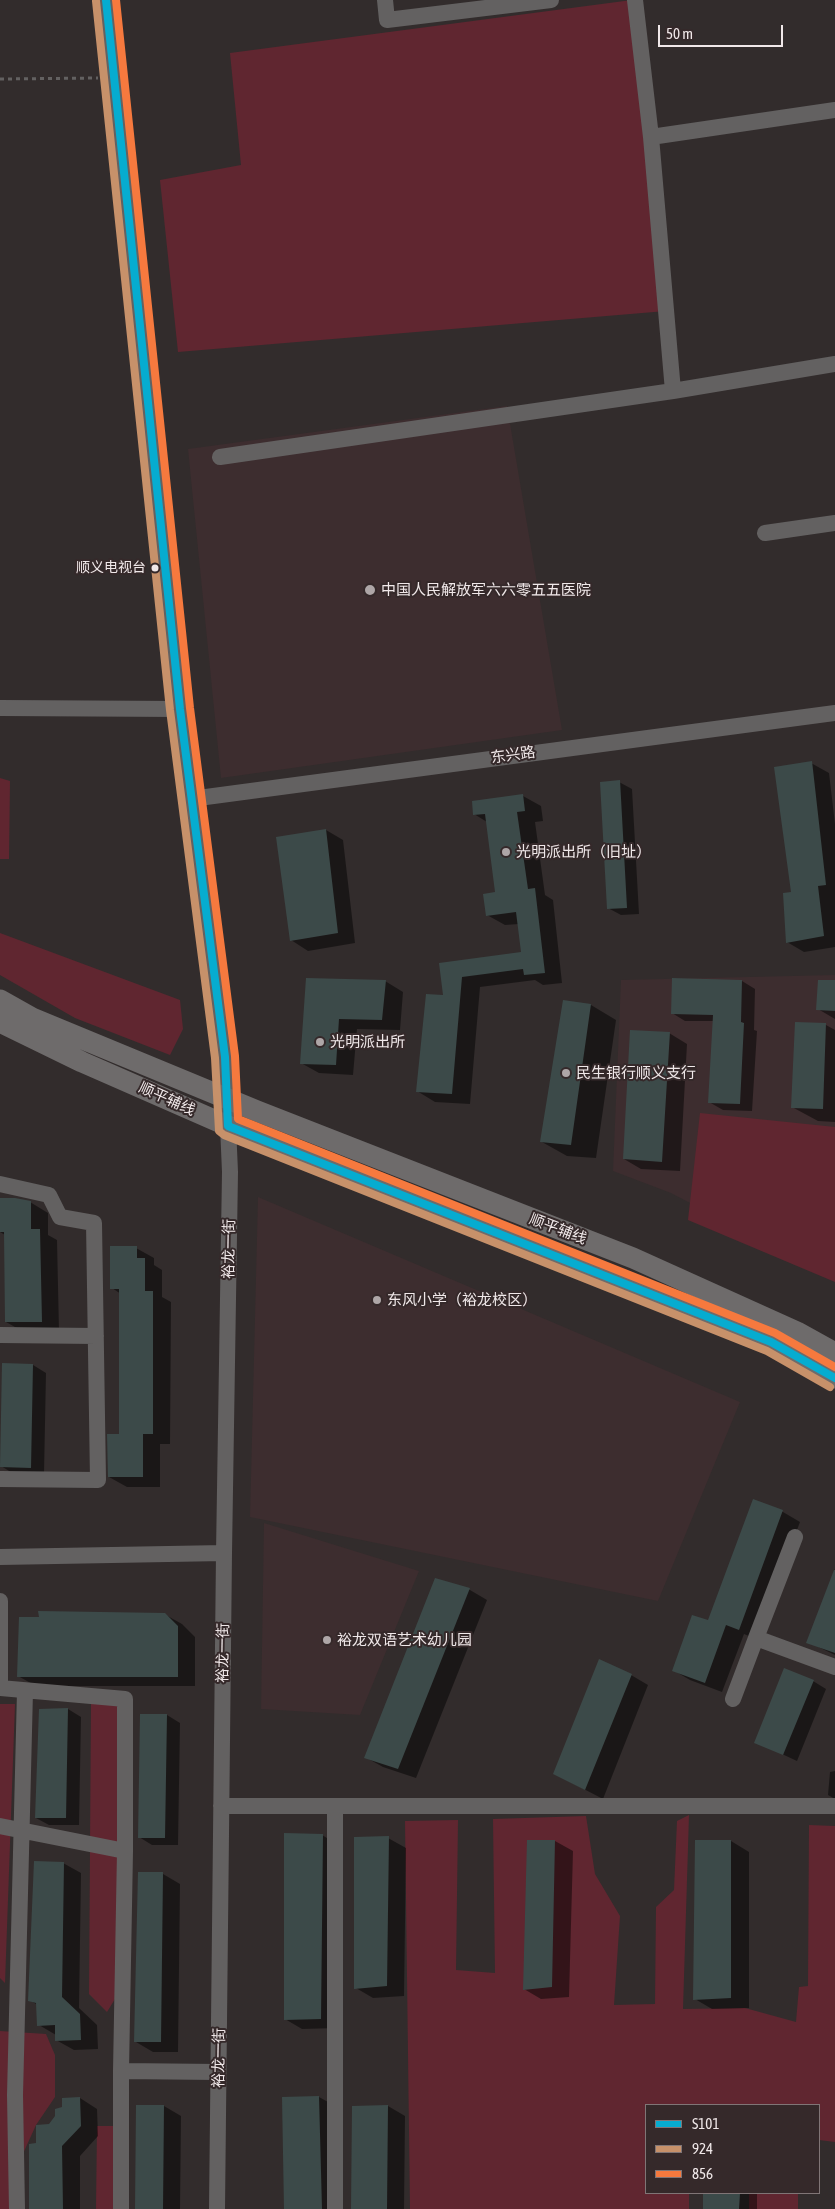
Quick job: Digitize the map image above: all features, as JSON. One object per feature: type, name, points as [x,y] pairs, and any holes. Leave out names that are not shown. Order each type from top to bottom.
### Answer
[{"type":"main road","name":"顺平辅线","points":[[0,1000],[32,1018],[226,1098],[634,1258],[797,1332],[835,1353]]},
{"type":"main road","name":"顺平辅线","points":[[0,1022],[82,1062],[228,1126],[771,1342],[835,1378]]},
{"type":"street","name":"裕龙一街","points":[[106,0],[180,709],[225,1057],[230,1172],[217,2209]]},
{"type":"street","points":[[385,0],[387,20],[551,0]]},
{"type":"street","points":[[636,0],[651,137],[673,391]]},
{"type":"street","points":[[651,137],[835,110]]},
{"type":"street","points":[[220,457],[673,391],[835,364]]},
{"type":"street","points":[[765,533],[835,523]]},
{"type":"street","points":[[0,708],[180,709]]},
{"type":"street","name":"东兴路","points":[[191,799],[835,713]]},
{"type":"street","points":[[0,1184],[49,1195],[60,1217],[94,1223],[98,1480],[0,1479]]},
{"type":"street","points":[[0,1335],[96,1336]]},
{"type":"street","points":[[733,1699],[795,1537]]},
{"type":"street","points":[[0,1557],[224,1553]]},
{"type":"street","points":[[0,1602],[0,1688],[125,1699],[125,1851],[121,2071],[122,2209]]},
{"type":"street","points":[[756,1638],[835,1668]]},
{"type":"street","points":[[17,2209],[15,2095],[26,1690]]},
{"type":"street","points":[[221,1806],[835,1806]]},
{"type":"street","points":[[335,1806],[335,2209]]},
{"type":"street","points":[[0,1826],[125,1851]]},
{"type":"street","points":[[121,2071],[218,2072]]},
{"type":"path","points":[[0,79],[114,78]]},
{"type":"shaded area","points":[[632,0],[666,311],[178,352],[160,180],[241,165],[230,53]]},
{"type":"shaded area","name":"中国人民解放军六六零五五医院","points":[[507,406],[562,730],[221,778],[188,449]]},
{"type":"shaded area","points":[[0,778],[10,781],[9,859],[0,859]]},
{"type":"shaded area","points":[[0,933],[180,1000],[183,1029],[170,1055],[75,1018],[0,975]]},
{"type":"shaded area","points":[[835,975],[835,1279],[671,1193],[613,1171],[621,980]]},
{"type":"shaded area","points":[[700,1113],[835,1127],[835,1282],[688,1220]]},
{"type":"shaded area","name":"东风小学（裕龙校区）","points":[[258,1197],[740,1402],[658,1601],[250,1517]]},
{"type":"shaded area","name":"裕龙双语艺术幼儿园","points":[[264,1523],[419,1571],[360,1715],[261,1709]]},
{"type":"shaded area","points":[[117,1702],[118,1994],[107,2012],[89,1994],[91,1703]]},
{"type":"shaded area","points":[[0,1704],[15,1704],[5,1983],[0,1978]]},
{"type":"shaded area","points":[[689,1815],[683,2009],[745,2008],[796,2022],[799,1987],[808,1986],[809,1825],[835,1826],[835,2142],[820,2140],[820,2104],[645,2104],[645,2194],[689,2194],[689,2209],[410,2209],[405,1821],[458,1820],[456,1970],[495,1973],[493,1819],[586,1816],[595,1874],[620,1916],[614,2005],[655,2004],[656,1907],[674,1890],[677,1821]]},
{"type":"shaded area","points":[[0,2031],[46,2034],[55,2055],[55,2097],[36,2125],[16,2169],[15,2209],[0,2209]]},
{"type":"shaded area","points":[[97,2126],[117,2126],[117,2209],[96,2209]]},
{"type":"shaded area","points":[[749,2194],[798,2194],[798,2209],[749,2209]]},
{"type":"building","points":[[812,761],[826,885],[818,886],[824,936],[786,943],[783,893],[791,892],[774,767]]},
{"type":"building","points":[[620,780],[627,908],[607,909],[600,782]]},
{"type":"building","points":[[523,794],[525,811],[517,812],[528,889],[535,888],[545,973],[524,975],[523,969],[462,977],[452,1094],[416,1092],[426,994],[443,995],[439,963],[521,952],[516,912],[486,916],[483,894],[495,892],[485,814],[473,815],[472,801]]},
{"type":"building","points":[[326,829],[338,933],[290,941],[276,837]]},
{"type":"building","name":"光明派出所","points":[[306,978],[386,980],[382,1020],[339,1019],[336,1065],[300,1064]]},
{"type":"building","points":[[672,978],[742,980],[741,1022],[744,1023],[740,1104],[708,1103],[713,1015],[671,1014]]},
{"type":"building","points":[[818,980],[835,980],[835,1011],[816,1010]]},
{"type":"building","name":"民生银行顺义支行","points":[[563,1000],[591,1004],[571,1145],[540,1142]]},
{"type":"building","points":[[795,1022],[826,1023],[823,1109],[791,1108]]},
{"type":"building","points":[[630,1030],[670,1032],[662,1162],[623,1159]]},
{"type":"building","points":[[0,1198],[31,1201],[31,1229],[40,1229],[42,1322],[5,1322],[4,1232],[0,1232]]},
{"type":"building","points":[[110,1246],[137,1246],[137,1258],[145,1258],[145,1291],[153,1291],[153,1434],[143,1434],[143,1477],[108,1477],[107,1434],[119,1434],[119,1289],[110,1289]]},
{"type":"building","points":[[2,1363],[33,1364],[31,1468],[0,1467]]},
{"type":"building","points":[[753,1499],[783,1510],[739,1630],[726,1625],[705,1683],[672,1671],[692,1615],[708,1620]]},
{"type":"building","points":[[835,1570],[835,1653],[806,1643]]},
{"type":"building","points":[[435,1578],[470,1588],[398,1769],[364,1758]]},
{"type":"building","points":[[38,1611],[165,1613],[178,1626],[178,1677],[17,1677],[19,1617],[39,1617]]},
{"type":"building","points":[[599,1659],[632,1674],[585,1790],[553,1774]]},
{"type":"building","points":[[784,1668],[814,1680],[783,1755],[754,1743]]},
{"type":"building","points":[[68,1708],[66,1818],[35,1818],[39,1709]]},
{"type":"building","points":[[140,1714],[167,1714],[165,1838],[138,1838]]},
{"type":"building","points":[[284,1833],[323,1834],[321,2019],[284,2020]]},
{"type":"building","points":[[389,1836],[387,1986],[354,1989],[354,1837]]},
{"type":"building","points":[[527,1840],[555,1840],[552,1987],[523,1990]]},
{"type":"building","points":[[695,1840],[731,1840],[731,1998],[693,2000]]},
{"type":"building","points":[[34,1861],[64,1862],[62,1997],[80,2014],[81,2040],[55,2041],[55,2025],[37,2026],[36,2003],[28,2001]]},
{"type":"building","points":[[138,1872],[163,1872],[161,2042],[134,2042]]},
{"type":"building","points":[[319,2096],[322,2209],[284,2209],[282,2097]]},
{"type":"building","points":[[80,2097],[81,2126],[62,2146],[63,2209],[29,2209],[29,2144],[36,2143],[36,2125],[49,2124],[55,2116],[55,2109],[62,2107],[62,2098]]},
{"type":"building","points":[[136,2105],[164,2105],[163,2209],[135,2209]]},
{"type":"building","points":[[388,2105],[387,2209],[351,2209],[352,2106]]},
{"type":"building","points":[[703,2194],[740,2194],[739,2209],[703,2209]]},
{"type":"transit line","name":"S101","points":[[106,0],[180,709],[225,1057],[228,1126],[771,1342],[835,1378]]},
{"type":"transit line","name":"856","points":[[116,0],[190,708],[235,1056],[238,1119],[775,1333],[835,1367]]},
{"type":"transit line","name":"924","points":[[96,1],[170,710],[215,1058],[219,1131],[224,1135],[767,1351],[830,1387]]},
{"type":"place","name":"顺义电视台","points":[[155,568]]},
{"type":"place","name":"中国人民解放军六六零五五医院","points":[[370,590]]},
{"type":"place","name":"光明派出所（旧址）","points":[[506,852]]},
{"type":"place","name":"光明派出所","points":[[320,1042]]},
{"type":"place","name":"民生银行顺义支行","points":[[566,1073]]},
{"type":"place","name":"东风小学（裕龙校区）","points":[[377,1300]]},
{"type":"place","name":"裕龙双语艺术幼儿园","points":[[327,1640]]}]
